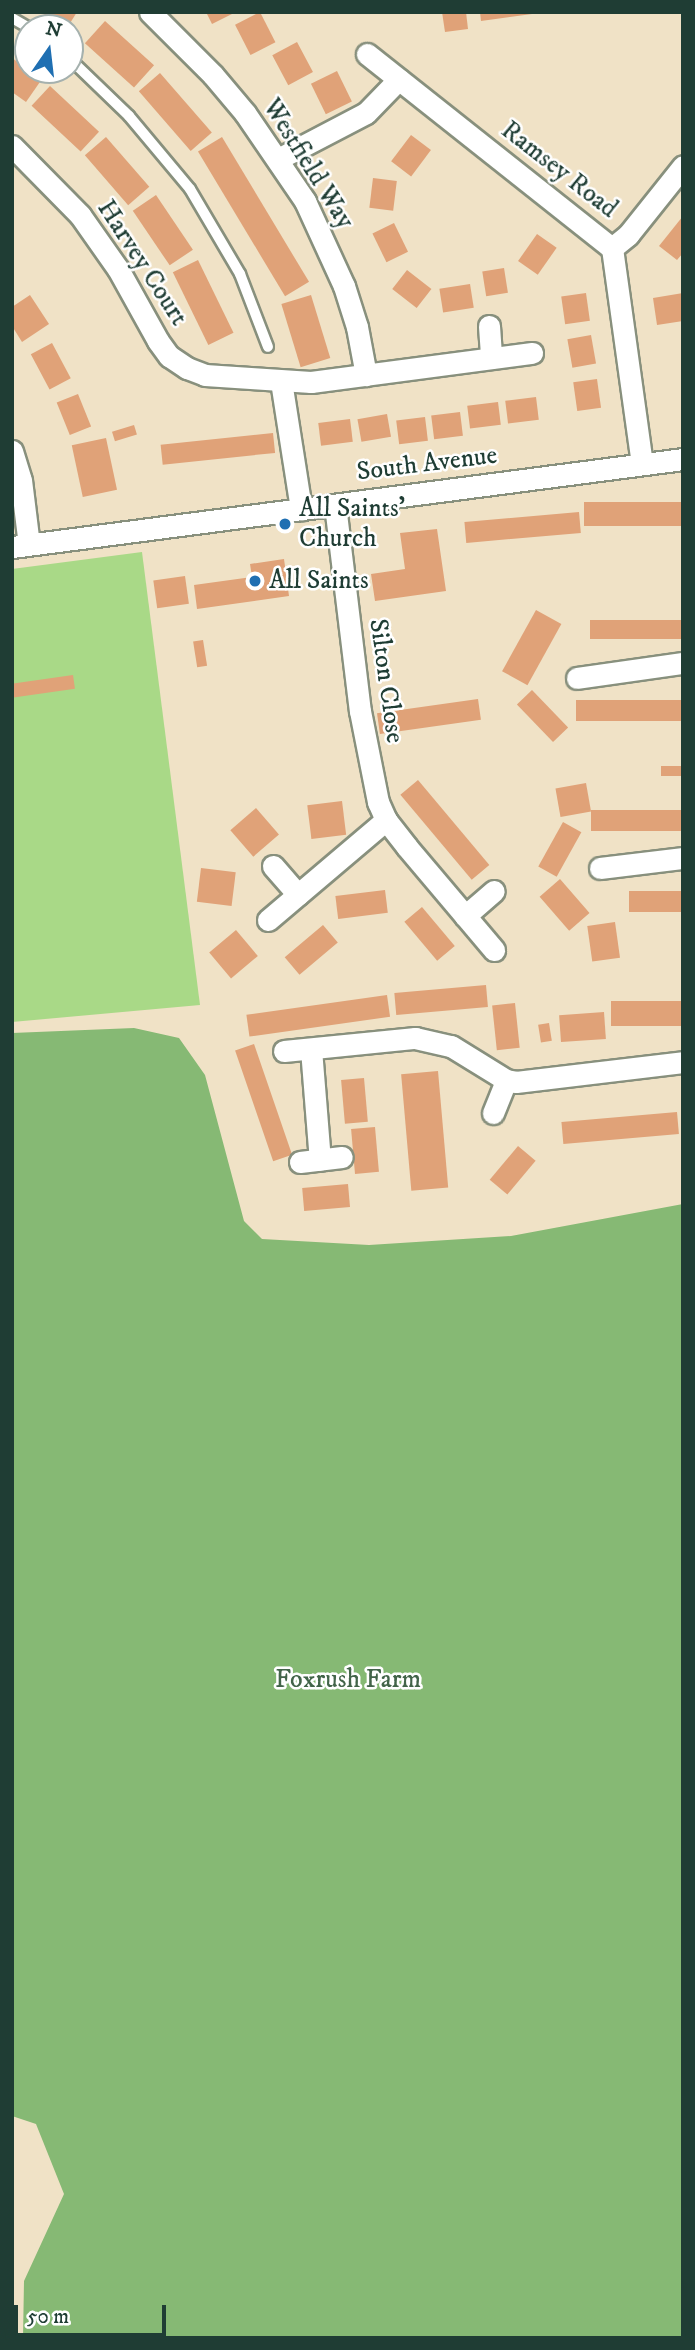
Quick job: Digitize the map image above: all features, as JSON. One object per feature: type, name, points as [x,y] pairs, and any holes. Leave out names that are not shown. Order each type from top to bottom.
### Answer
[{"type":"street","name":"Westfield Way","points":[[150,12],[213,75],[278,159],[305,201],[328,248],[357,327],[366,375]]},
{"type":"street","name":"Ramsey Road","points":[[367,54],[612,248],[642,464]]},
{"type":"street","points":[[278,159],[366,113],[399,79]]},
{"type":"street","name":"Harvey Court","points":[[12,146],[80,215],[118,269],[158,341],[169,356],[187,368],[205,375],[310,382],[532,353]]},
{"type":"street","points":[[612,248],[628,235],[683,166]]},
{"type":"street","points":[[489,326],[491,358]]},
{"type":"street","points":[[281,381],[301,509]]},
{"type":"street","points":[[12,451],[21,480],[21,546]]},
{"type":"street","name":"South Avenue","points":[[21,546],[683,459]]},
{"type":"street","name":"Silton Close","points":[[335,505],[367,752],[378,802],[386,820],[494,950]]},
{"type":"street","points":[[577,678],[683,663]]},
{"type":"street","points":[[268,920],[386,820]]},
{"type":"street","points":[[600,868],[683,858]]},
{"type":"street","points":[[273,866],[298,895]]},
{"type":"street","points":[[465,916],[494,891]]},
{"type":"street","points":[[284,1051],[415,1038],[451,1046],[506,1080],[527,1081],[683,1062]]},
{"type":"street","points":[[311,1049],[310,1161],[342,1157]]},
{"type":"street","points":[[494,1113],[506,1080]]},
{"type":"lane","points":[[84,73],[129,116],[190,189],[240,274],[268,347]]},
{"type":"green space","points":[[142,552],[200,1005],[12,1022],[12,569]]},
{"type":"green space","name":"Foxrush Farm","points":[[134,1028],[179,1038],[205,1075],[244,1221],[262,1239],[369,1245],[511,1236],[683,1204],[683,2338],[23,2338],[24,2281],[64,2194],[36,2124],[12,2116],[12,1033]]},
{"type":"building","points":[[40,12],[77,12],[76,14]]},
{"type":"building","points":[[206,12],[236,12],[212,24]]},
{"type":"building","points":[[260,12],[275,42],[250,55],[235,25]]},
{"type":"building","points":[[442,12],[466,12],[468,29],[445,32]]},
{"type":"building","points":[[480,12],[532,12],[532,14],[481,21]]},
{"type":"building","points":[[105,21],[154,65],[134,87],[85,43]]},
{"type":"building","points":[[297,42],[313,72],[288,85],[272,55]]},
{"type":"building","points":[[12,58],[14,84],[39,84],[26,102],[12,92]]},
{"type":"building","points":[[337,71],[352,102],[326,114],[311,84]]},
{"type":"building","points":[[160,73],[212,133],[191,151],[139,91]]},
{"type":"building","points":[[50,86],[99,132],[81,151],[32,106]]},
{"type":"building","points":[[411,135],[431,150],[411,176],[391,161]]},
{"type":"building","points":[[106,137],[149,187],[128,205],[85,155]]},
{"type":"building","points":[[222,137],[309,282],[285,296],[198,151]]},
{"type":"building","points":[[373,178],[397,181],[393,211],[369,208]]},
{"type":"building","points":[[156,195],[193,250],[170,265],[133,211]]},
{"type":"building","points":[[683,216],[683,253],[677,260],[659,246]]},
{"type":"building","points":[[394,223],[408,252],[386,262],[372,234]]},
{"type":"building","points":[[537,234],[557,248],[538,275],[518,261]]},
{"type":"building","points":[[198,260],[234,333],[208,345],[173,272]]},
{"type":"building","points":[[504,268],[508,293],[486,296],[482,271]]},
{"type":"building","points":[[407,270],[431,289],[417,308],[392,289]]},
{"type":"building","points":[[470,284],[474,308],[443,313],[439,289]]},
{"type":"building","points":[[586,293],[590,321],[565,324],[561,296]]},
{"type":"building","points":[[683,293],[683,321],[657,325],[653,298]]},
{"type":"building","points":[[30,295],[49,324],[22,342],[12,326],[12,307]]},
{"type":"building","points":[[311,295],[330,358],[301,367],[281,304]]},
{"type":"building","points":[[591,335],[596,364],[572,368],[567,339]]},
{"type":"building","points":[[52,343],[71,378],[50,390],[31,354]]},
{"type":"building","points":[[597,379],[601,408],[577,411],[573,382]]},
{"type":"building","points":[[78,394],[91,426],[70,435],[57,403]]},
{"type":"building","points":[[536,397],[539,420],[508,424],[505,401]]},
{"type":"building","points":[[498,402],[501,425],[470,429],[467,406]]},
{"type":"building","points":[[460,412],[463,436],[434,439],[431,416]]},
{"type":"building","points":[[387,414],[391,437],[361,442],[357,419]]},
{"type":"building","points":[[425,417],[428,441],[399,444],[396,421]]},
{"type":"building","points":[[350,419],[353,442],[321,446],[318,423]]},
{"type":"building","points":[[134,425],[137,435],[115,441],[112,432]]},
{"type":"building","points":[[273,433],[275,453],[163,465],[161,445]]},
{"type":"building","points":[[106,438],[117,490],[83,497],[72,445]]},
{"type":"building","points":[[584,502],[683,502],[683,526],[584,526]]},
{"type":"building","points":[[579,512],[581,533],[466,543],[464,522]]},
{"type":"building","points":[[437,529],[446,591],[375,601],[371,574],[405,569],[400,533]]},
{"type":"building","name":"All Saints","points":[[284,559],[289,596],[197,609],[194,585],[252,577],[250,564]]},
{"type":"building","points":[[185,576],[189,604],[157,608],[153,580]]},
{"type":"building","points":[[536,610],[561,624],[527,685],[502,671]]},
{"type":"building","points":[[590,620],[683,620],[683,639],[590,639]]},
{"type":"building","points":[[203,640],[207,666],[197,667],[193,642]]},
{"type":"building","points":[[73,675],[75,689],[14,697],[12,684]]},
{"type":"building","points":[[532,690],[568,727],[553,742],[517,705]]},
{"type":"building","points":[[478,699],[481,720],[380,734],[377,713]]},
{"type":"building","points":[[576,700],[683,700],[683,721],[576,721]]},
{"type":"building","points":[[661,766],[683,766],[683,776],[661,776]]},
{"type":"building","points":[[418,780],[489,865],[472,880],[400,795]]},
{"type":"building","points":[[586,783],[591,812],[561,817],[555,788]]},
{"type":"building","points":[[342,801],[346,835],[311,839],[307,805]]},
{"type":"building","points":[[256,808],[279,834],[253,857],[230,830]]},
{"type":"building","points":[[591,810],[683,810],[683,831],[591,831]]},
{"type":"building","points":[[563,822],[581,832],[557,877],[538,867]]},
{"type":"building","points":[[201,868],[236,872],[232,906],[197,902]]},
{"type":"building","points":[[560,879],[590,913],[569,931],[540,897]]},
{"type":"building","points":[[385,890],[388,913],[338,919],[335,896]]},
{"type":"building","points":[[629,891],[683,891],[683,912],[629,912]]},
{"type":"building","points":[[422,907],[455,946],[437,961],[404,922]]},
{"type":"building","points":[[615,922],[620,958],[592,962],[587,926]]},
{"type":"building","points":[[323,925],[338,943],[299,975],[285,957]]},
{"type":"building","points":[[236,930],[258,956],[231,979],[209,952]]},
{"type":"building","points":[[486,985],[488,1007],[396,1015],[394,993]]},
{"type":"building","points":[[387,995],[390,1017],[249,1037],[246,1015]]},
{"type":"building","points":[[611,1001],[683,1001],[683,1026],[611,1026]]},
{"type":"building","points":[[515,1003],[520,1048],[497,1050],[492,1005]]},
{"type":"building","points":[[604,1012],[606,1039],[561,1042],[559,1015]]},
{"type":"building","points":[[549,1023],[552,1041],[541,1042],[538,1025]]},
{"type":"building","points":[[254,1044],[292,1155],[273,1161],[235,1051]]},
{"type":"building","points":[[438,1071],[448,1188],[411,1191],[401,1074]]},
{"type":"building","points":[[364,1078],[368,1122],[345,1124],[341,1080]]},
{"type":"building","points":[[677,1112],[679,1134],[563,1144],[561,1122]]},
{"type":"building","points":[[375,1127],[379,1172],[355,1174],[351,1129]]},
{"type":"building","points":[[518,1146],[536,1161],[507,1194],[490,1180]]},
{"type":"building","points":[[348,1184],[350,1207],[304,1211],[302,1188]]},
{"type":"place","name":"All Saints' Church","points":[[285,524]]},
{"type":"place","name":"All Saints","points":[[255,581]]}]
